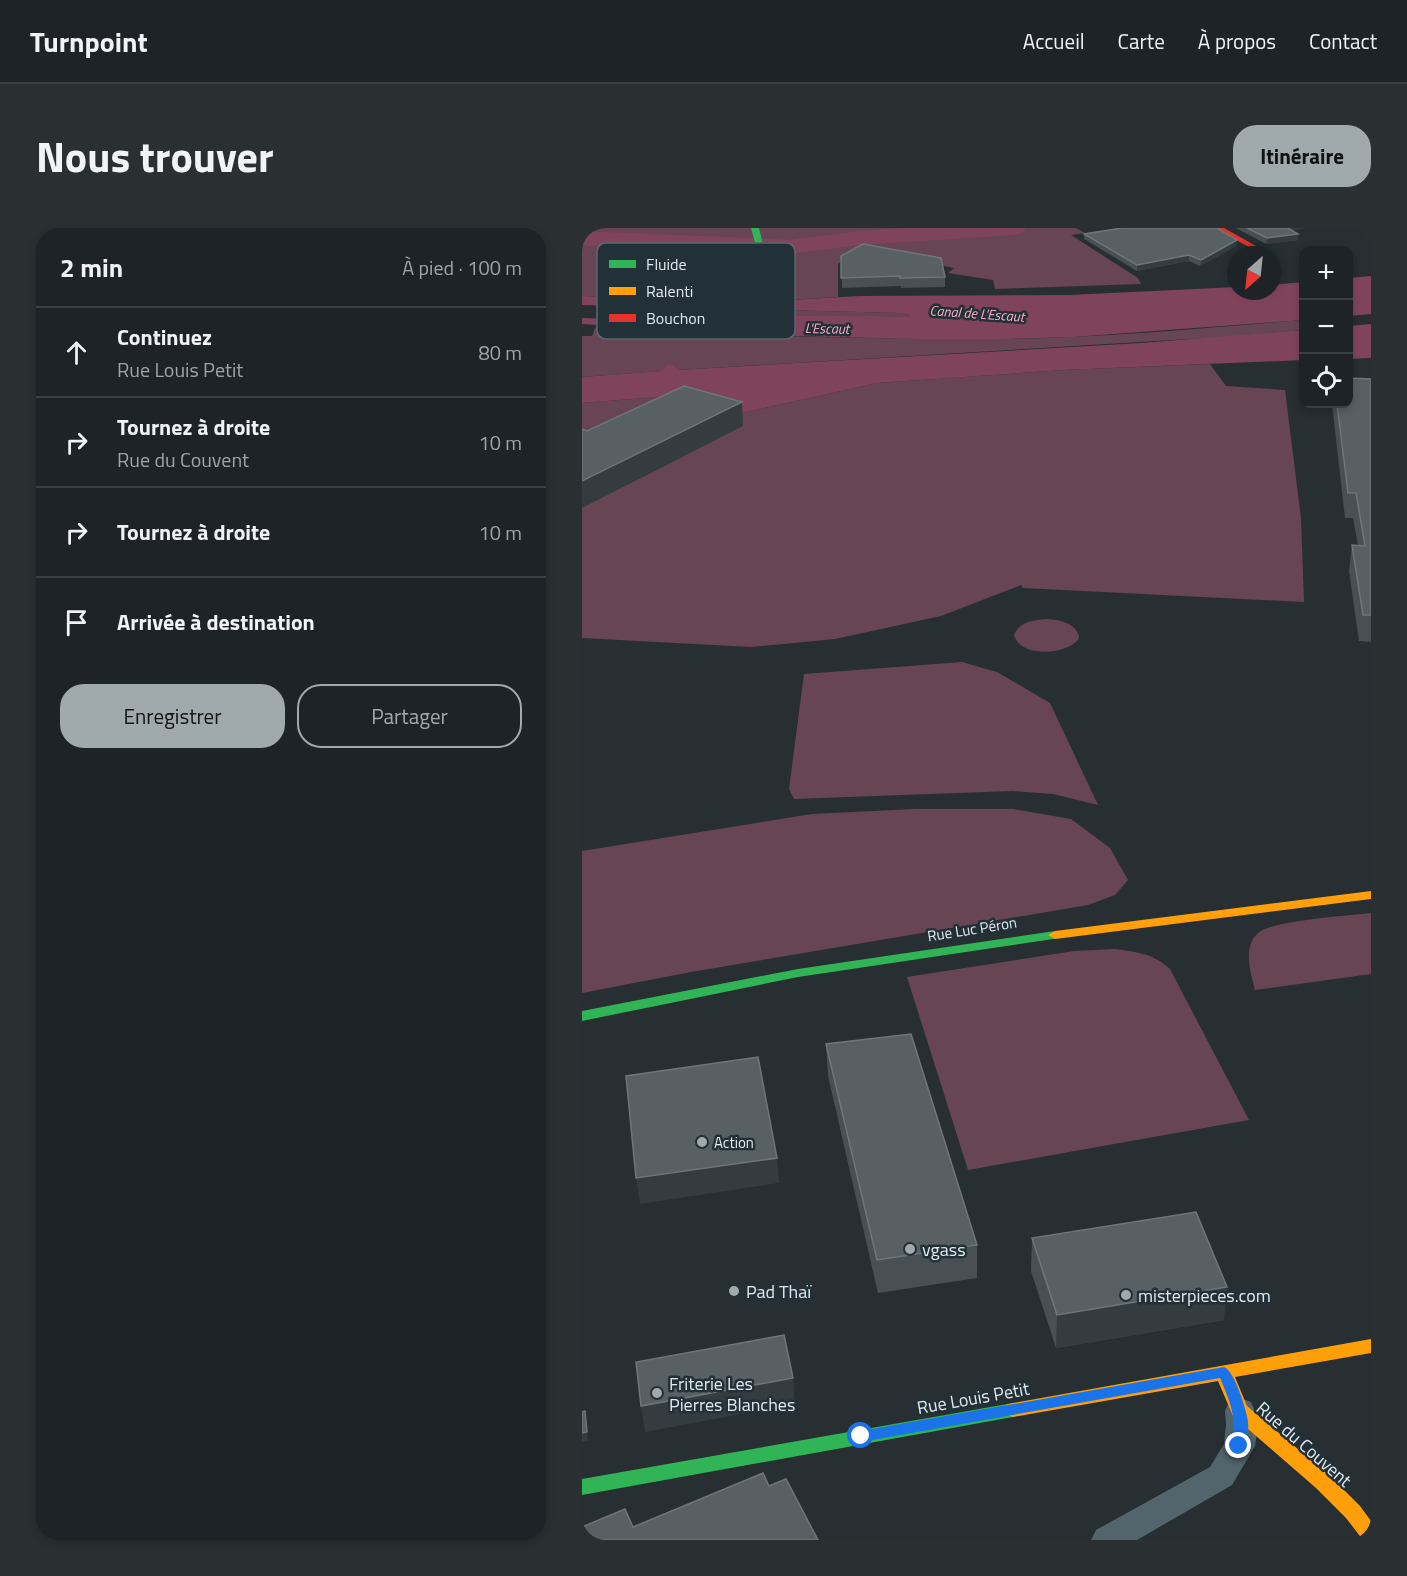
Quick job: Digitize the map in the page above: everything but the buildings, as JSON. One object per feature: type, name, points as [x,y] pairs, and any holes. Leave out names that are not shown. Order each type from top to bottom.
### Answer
[{"type":"street","points":[[1219,228],[1252,246]]},
{"type":"street","name":"Rue Luc Péron","points":[[582,1016],[798,973],[986,943],[1371,895]]},
{"type":"street","name":"Rue Louis Petit","points":[[582,1487],[1371,1346]]},
{"type":"street","name":"Rue du Couvent","points":[[1224,1372],[1240,1411],[1323,1482],[1353,1512],[1371,1536]]},
{"type":"street","points":[[1108,1540],[1221,1476],[1239,1446],[1242,1425],[1240,1411]]},
{"type":"shaded area","points":[[582,228],[912,228],[917,232],[973,228],[1076,228],[1085,233],[1071,235],[1138,278],[1141,284],[995,289],[993,280],[948,273],[954,268],[860,250],[838,264],[838,297],[795,300],[795,243],[597,243],[597,297],[582,296]]},
{"type":"shaded area","points":[[795,310],[900,313],[909,315],[909,318],[795,316]]},
{"type":"shaded area","points":[[1299,320],[1299,330],[1223,337],[678,370],[675,365],[663,371],[582,377],[582,336],[592,336],[594,331],[597,331],[597,339],[795,339],[795,336],[1004,339],[1116,335]]},
{"type":"shaded area","points":[[1210,364],[1226,386],[1285,390],[1301,518],[1304,602],[1023,588],[1021,585],[941,616],[835,639],[751,647],[582,638],[582,403],[695,394],[719,418],[877,383],[1063,370]]},
{"type":"shaded area","points":[[1046,619],[1070,625],[1077,631],[1078,640],[1063,649],[1043,652],[1025,648],[1018,642],[1014,635],[1019,627],[1031,621]]},
{"type":"shaded area","points":[[962,662],[997,672],[1050,703],[1098,805],[1053,794],[1012,791],[794,799],[789,789],[804,674]]},
{"type":"shaded area","points":[[914,809],[1013,809],[1071,819],[1110,848],[1128,880],[1115,895],[1088,905],[691,972],[582,993],[582,851],[812,814]]},
{"type":"shaded area","points":[[1371,913],[1371,974],[1255,990],[1249,953],[1253,939],[1258,933],[1294,922]]},
{"type":"shaded area","points":[[1115,949],[1151,957],[1170,969],[1249,1120],[968,1170],[907,977],[1074,951]]},
{"type":"water","points":[[1371,276],[1371,314],[1353,316],[1353,278]]},
{"type":"water","points":[[1299,282],[1299,320],[1073,337],[915,339],[795,336],[795,315],[909,317],[909,315],[795,310],[795,300],[860,296],[1070,295],[1227,287],[1227,300],[1281,300],[1281,284]]},
{"type":"water","points":[[582,296],[597,297],[597,305],[582,305]]},
{"type":"water","points":[[582,318],[597,318],[597,325],[582,324]]},
{"type":"water","points":[[1371,324],[1371,358],[1353,359],[1353,326]]},
{"type":"water","points":[[1299,330],[1299,360],[1063,370],[877,383],[719,418],[695,394],[582,403],[582,377],[662,371],[667,365],[675,365],[678,370],[1141,343]]},
{"type":"waterway","points":[[795,246],[859,238],[1014,228]]},
{"type":"waterway","points":[[582,238],[698,243]]},
{"type":"traffic: fast","points":[[755,228],[759,243]]},
{"type":"traffic: fast","points":[[582,1016],[798,973],[1055,935]]},
{"type":"traffic: fast","points":[[582,1487],[1013,1410]]},
{"type":"traffic: slow","points":[[1055,935],[1371,895]]},
{"type":"traffic: slow","points":[[1013,1410],[1371,1346]]},
{"type":"traffic: slow","points":[[1224,1372],[1240,1411],[1323,1482],[1353,1512],[1371,1536]]},
{"type":"traffic: jam","points":[[1219,228],[1252,246]]},
{"type":"place","name":"Action","points":[[702,1142]]},
{"type":"place","name":"vgass","points":[[910,1249]]},
{"type":"place","name":"Pad Thaï","points":[[734,1291]]},
{"type":"place","name":"misterpieces.com","points":[[1126,1295]]},
{"type":"place","name":"Friterie Les Pierres Blanches","points":[[657,1393]]},
{"type":"route","points":[[861,1436],[1224,1372],[1240,1411],[1242,1425],[1239,1446]]},
{"type":"water label","name":"Canal de L'Escaut","points":[[977,313]]},
{"type":"water label","name":"L'Escaut","points":[[827,328]]}]
